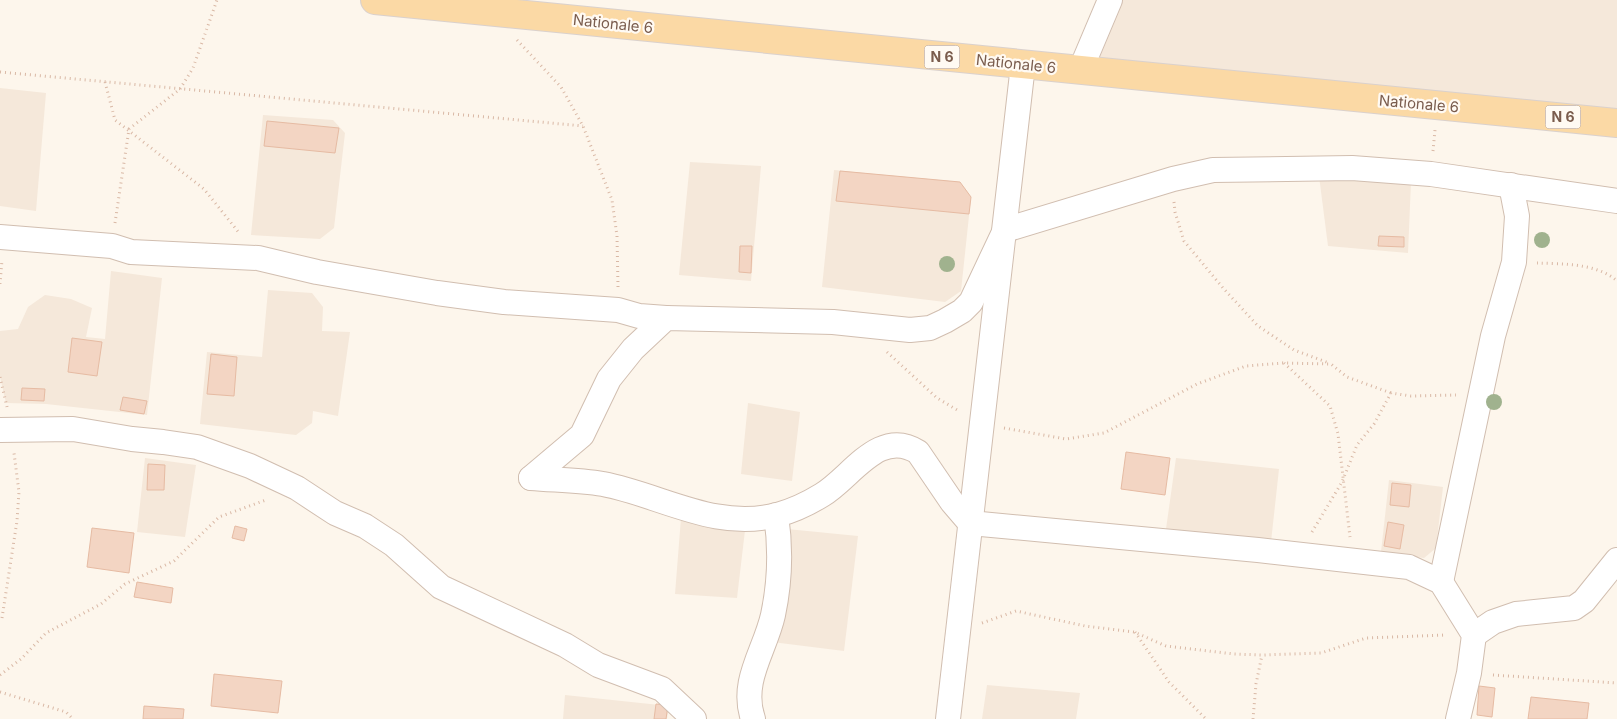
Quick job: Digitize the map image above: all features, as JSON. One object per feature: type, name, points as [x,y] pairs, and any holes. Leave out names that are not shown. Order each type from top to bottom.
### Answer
[{"type":"main road","name":"Nationale 6","points":[[374,0],[1617,123]]},
{"type":"street","points":[[1080,71],[1110,0]]},
{"type":"street","points":[[948,719],[1023,65]]},
{"type":"street","points":[[0,237],[112,246],[131,252],[258,258],[317,272],[437,293],[504,302],[618,310],[639,316],[833,322],[910,330],[930,328],[962,311],[971,302],[1004,230],[1173,179],[1212,170],[1352,168],[1430,174],[1617,201]]},
{"type":"street","points":[[1441,582],[1493,336],[1514,262],[1517,216],[1511,185]]},
{"type":"street","points":[[666,318],[633,350],[609,379],[582,436],[530,478],[603,484],[709,516],[751,517],[776,515],[823,494],[874,452],[899,446],[912,448],[918,452],[952,502],[970,523],[1353,560],[1409,568],[1441,582],[1474,635],[1469,673],[1458,719]]},
{"type":"street","points":[[6,430],[73,429],[197,447],[250,466],[297,488],[335,513],[365,526],[394,545],[441,587],[565,645],[598,665],[662,689],[694,719]]},
{"type":"street","points":[[753,719],[748,690],[752,670],[773,615],[779,565],[779,535],[776,515]]},
{"type":"street","points":[[1474,635],[1494,622],[1516,614],[1551,608],[1574,608],[1584,601],[1617,560]]},
{"type":"path","points":[[112,246],[129,129],[180,89],[193,68],[218,0]]},
{"type":"path","points":[[491,12],[561,88],[583,126],[612,200],[617,236],[618,310]]},
{"type":"path","points":[[0,72],[583,126]]},
{"type":"path","points":[[105,82],[115,120],[204,189],[258,258]]},
{"type":"path","points":[[1430,174],[1437,105]]},
{"type":"path","points":[[1173,179],[1174,212],[1184,241],[1258,326],[1294,350],[1331,364],[1347,377],[1391,393],[1411,396],[1482,393]]},
{"type":"path","points":[[1514,262],[1571,265],[1608,273],[1617,281]]},
{"type":"path","points":[[886,351],[937,398],[983,424],[1066,438],[1104,433],[1197,384],[1246,366],[1283,363],[1331,364]]},
{"type":"path","points":[[1283,363],[1330,406],[1338,434],[1342,482],[1353,560]]},
{"type":"path","points":[[0,377],[6,430],[19,492],[18,521],[2,618]]},
{"type":"path","points":[[1300,555],[1342,482],[1357,445],[1374,424],[1391,393]]},
{"type":"path","points":[[0,674],[21,659],[46,633],[101,604],[125,584],[174,561],[219,517],[297,488]]},
{"type":"path","points":[[957,636],[990,618],[1016,611],[1085,626],[1134,632],[1166,646],[1234,654],[1321,653],[1366,638],[1418,634],[1474,635]]},
{"type":"path","points":[[1134,632],[1170,682],[1206,719]]},
{"type":"path","points":[[1253,719],[1256,684],[1262,655]]},
{"type":"path","points":[[1469,673],[1617,683]]},
{"type":"path","points":[[0,692],[66,712],[73,719]]},
{"type":"shaded area","points":[[1113,0],[1617,0],[1617,110],[1087,63]]},
{"type":"shaded area","points":[[0,88],[46,93],[36,211],[0,206]]},
{"type":"shaded area","points":[[263,115],[333,120],[345,133],[334,228],[320,239],[251,235]]},
{"type":"shaded area","points":[[690,162],[761,166],[751,281],[679,275]]},
{"type":"shaded area","points":[[834,170],[960,182],[971,197],[961,291],[945,302],[822,287]]},
{"type":"shaded area","points":[[1319,176],[1411,182],[1408,253],[1328,246]]},
{"type":"shaded area","points":[[111,271],[162,278],[147,415],[46,404],[6,403],[0,377],[0,331],[18,329],[28,307],[45,295],[71,299],[92,308],[86,337],[105,339]]},
{"type":"shaded area","points":[[268,290],[312,293],[323,307],[322,331],[350,332],[338,416],[313,411],[312,423],[296,435],[200,424],[207,352],[262,357]]},
{"type":"shaded area","points":[[748,403],[800,412],[792,481],[741,474]]},
{"type":"shaded area","points":[[145,458],[196,465],[185,537],[137,532]]},
{"type":"shaded area","points":[[1176,458],[1279,469],[1271,542],[1166,529]]},
{"type":"shaded area","points":[[1389,480],[1443,487],[1436,548],[1424,558],[1381,552]]},
{"type":"shaded area","points":[[681,518],[746,522],[737,598],[675,594]]},
{"type":"shaded area","points":[[787,529],[858,536],[844,651],[772,642]]},
{"type":"shaded area","points":[[987,685],[1080,693],[1076,719],[982,719]]},
{"type":"shaded area","points":[[565,695],[669,706],[667,719],[563,719]]},
{"type":"building","points":[[267,121],[339,128],[335,153],[264,146]]},
{"type":"building","points":[[840,171],[960,182],[971,197],[969,214],[836,201]]},
{"type":"building","points":[[1379,236],[1404,237],[1404,247],[1378,246]]},
{"type":"building","points":[[740,246],[752,246],[751,273],[739,272]]},
{"type":"building","points":[[72,338],[102,342],[97,376],[68,372]]},
{"type":"building","points":[[211,354],[237,357],[234,396],[207,394]]},
{"type":"building","points":[[22,388],[45,389],[44,401],[21,400]]},
{"type":"building","points":[[123,397],[147,401],[144,414],[120,410]]},
{"type":"building","points":[[1126,452],[1170,458],[1165,495],[1121,489]]},
{"type":"building","points":[[148,464],[165,465],[164,490],[147,490]]},
{"type":"building","points":[[1392,483],[1411,485],[1409,507],[1390,505]]},
{"type":"building","points":[[1388,522],[1404,525],[1400,549],[1384,546]]},
{"type":"building","points":[[235,526],[247,529],[244,541],[232,538]]},
{"type":"building","points":[[92,528],[134,533],[129,573],[87,567]]},
{"type":"building","points":[[137,582],[173,588],[171,603],[134,597]]},
{"type":"building","points":[[214,674],[282,681],[278,713],[211,706]]},
{"type":"building","points":[[1479,686],[1495,688],[1492,717],[1477,715]]},
{"type":"building","points":[[1531,697],[1589,703],[1587,719],[1528,719]]},
{"type":"building","points":[[656,704],[668,705],[666,719],[654,719]]},
{"type":"building","points":[[144,706],[184,709],[183,719],[143,719]]}]
